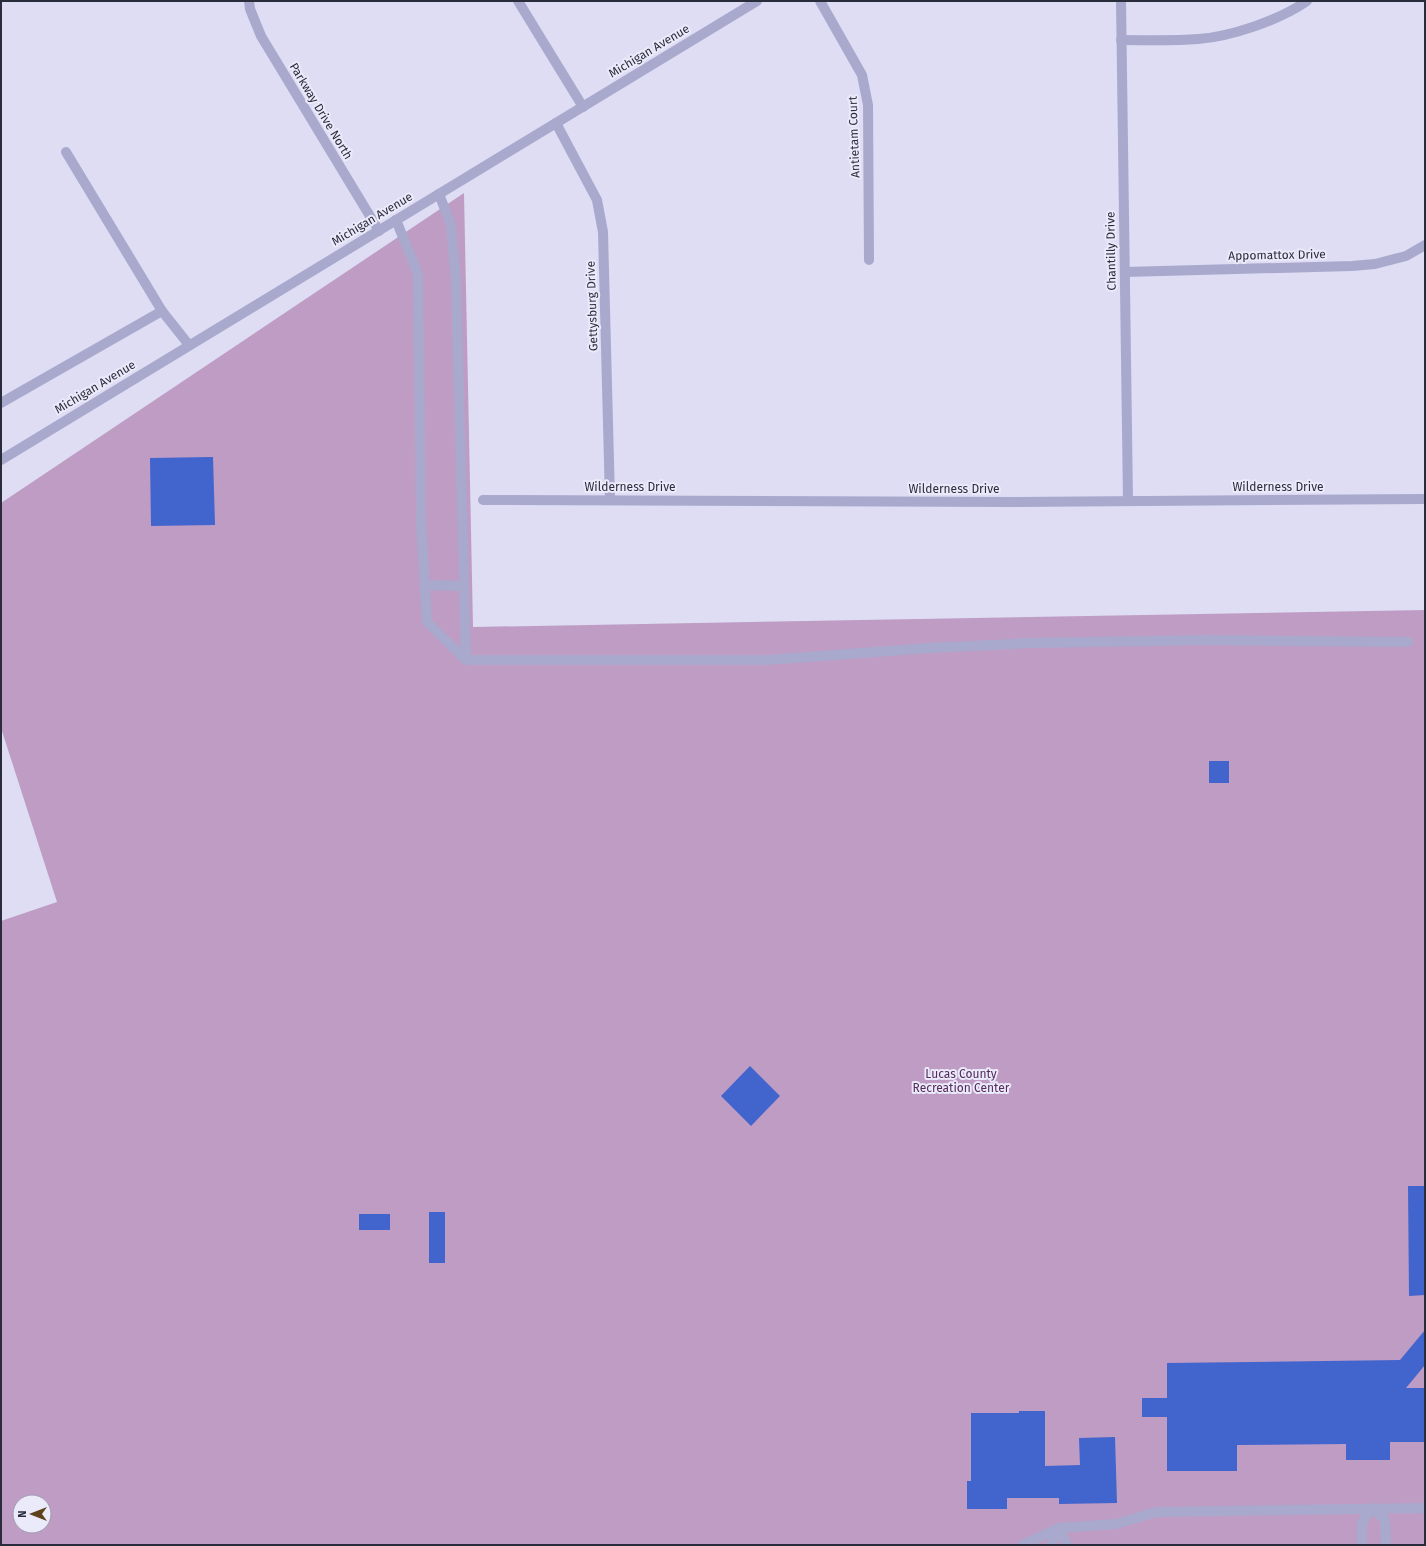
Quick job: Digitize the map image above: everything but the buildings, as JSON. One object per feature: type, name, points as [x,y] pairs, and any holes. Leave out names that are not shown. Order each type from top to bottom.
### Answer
[{"type":"street","name":"Parkway Drive North","points":[[249,1],[250,9],[261,36],[378,231]]},
{"type":"street","points":[[518,1],[583,107]]},
{"type":"street","name":"Michigan Avenue","points":[[1,460],[757,1]]},
{"type":"street","name":"Antietam Court","points":[[820,1],[858,66],[865,86],[868,105],[869,260]]},
{"type":"street","name":"Chantilly Drive","points":[[1121,1],[1128,501]]},
{"type":"street","points":[[1121,40],[1199,39],[1228,35],[1268,21],[1307,1]]},
{"type":"street","name":"Gettysburg Drive","points":[[556,123],[596,200],[603,232],[610,500]]},
{"type":"street","points":[[66,152],[162,311],[189,345]]},
{"type":"street","points":[[439,194],[451,225],[456,280],[466,660]]},
{"type":"street","points":[[396,220],[418,274],[421,523],[427,622],[466,660],[767,660],[929,648],[1032,643],[1207,640],[1408,642]]},
{"type":"street","name":"Appomattox Drive","points":[[1125,272],[1352,266],[1375,264],[1406,256],[1425,245]]},
{"type":"street","points":[[1,403],[162,311]]},
{"type":"street","name":"Wilderness Drive","points":[[483,500],[1010,502],[1425,499]]},
{"type":"street","points":[[425,585],[463,586]]},
{"type":"street","points":[[1362,1545],[1362,1523],[1371,1508]]},
{"type":"street","points":[[1371,1508],[1385,1519],[1386,1545]]},
{"type":"street","points":[[1023,1545],[1059,1528],[1116,1524],[1156,1512],[1425,1508]]},
{"type":"street","points":[[1051,1545],[1059,1528]]},
{"type":"street","points":[[1059,1528],[1067,1545]]},
{"type":"green space","name":"Lucas County Recreation Center","points":[[464,193],[473,627],[1425,610],[1425,1545],[1,1545],[1,921],[57,902],[1,728],[1,503]]}]
